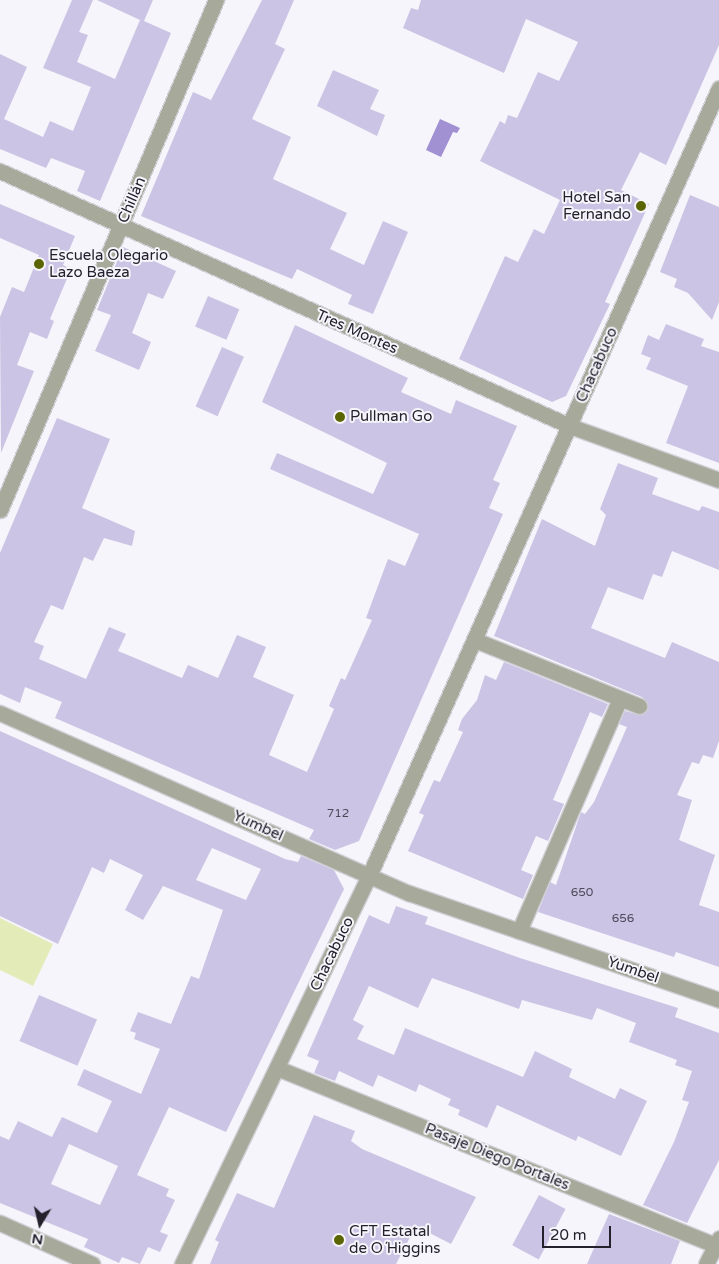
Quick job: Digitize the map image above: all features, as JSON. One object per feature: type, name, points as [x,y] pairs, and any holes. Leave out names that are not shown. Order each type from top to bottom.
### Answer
[{"type":"street","name":"Chillán","points":[[0,510],[216,0]]},
{"type":"street","name":"Chacabuco","points":[[182,1264],[369,876],[719,88]]},
{"type":"street","name":"Tres Montes","points":[[0,171],[121,227],[570,426],[719,480]]},
{"type":"street","points":[[475,640],[639,706]]},
{"type":"street","points":[[519,931],[620,699]]},
{"type":"street","name":"Yumbel","points":[[0,713],[369,876],[519,931],[719,1000]]},
{"type":"street","name":"Pasaje Diego Portales","points":[[277,1068],[717,1242]]},
{"type":"street","points":[[0,1223],[92,1264]]},
{"type":"street","points":[[706,1264],[717,1242]]},
{"type":"green space","points":[[0,918],[53,944],[33,986],[0,970]]},
{"type":"shaded area","points":[[440,119],[460,128],[457,133],[453,132],[441,157],[426,150]]},
{"type":"building","points":[[72,0],[93,0],[79,32],[88,35],[77,62],[115,79],[140,20],[97,0],[153,0],[144,21],[171,33],[100,201],[77,191],[85,171],[51,158],[46,168],[0,149],[0,54],[27,67],[4,119],[43,137],[50,121],[73,131],[91,87],[43,68]]},
{"type":"building","points":[[262,0],[294,0],[275,44],[285,49],[252,119],[291,137],[273,179],[347,213],[330,249],[364,265],[383,221],[408,232],[373,314],[348,304],[352,295],[297,269],[292,279],[141,216],[193,92],[211,100]]},
{"type":"building","points":[[421,0],[719,0],[719,45],[666,165],[640,152],[621,190],[649,204],[605,302],[610,304],[566,396],[552,402],[459,359],[505,256],[518,262],[534,229],[544,234],[560,200],[480,161],[500,121],[505,124],[508,115],[517,118],[538,72],[559,81],[578,42],[526,19],[504,73],[403,28],[411,8],[418,10]]},
{"type":"building","points":[[333,70],[379,90],[370,109],[385,115],[377,136],[317,106]]},
{"type":"building","points":[[690,195],[719,207],[719,302],[712,320],[688,293],[674,287],[677,279],[660,272]]},
{"type":"building","points":[[0,204],[75,236],[63,265],[71,269],[50,319],[54,321],[47,339],[30,332],[17,365],[34,371],[1,453],[0,317],[12,287],[24,292],[39,255],[0,238]]},
{"type":"building","points":[[123,247],[176,271],[163,299],[148,293],[132,333],[151,342],[139,370],[95,351],[111,315],[97,310]]},
{"type":"building","points":[[208,296],[239,309],[226,340],[195,326]]},
{"type":"building","points":[[666,324],[704,339],[701,346],[719,352],[719,463],[666,443],[688,386],[646,369],[651,358],[641,354],[648,335],[659,340]]},
{"type":"building","points":[[295,325],[408,378],[401,392],[451,414],[456,400],[517,426],[493,480],[500,483],[489,508],[503,514],[359,841],[335,850],[309,839],[314,830],[55,718],[62,702],[25,687],[20,703],[0,694],[0,553],[57,418],[110,439],[82,508],[135,531],[132,546],[104,538],[93,561],[84,557],[63,610],[51,605],[34,642],[44,646],[39,659],[86,679],[109,627],[126,634],[118,651],[182,678],[188,665],[218,678],[237,635],[266,647],[253,677],[294,695],[269,755],[307,772],[334,709],[329,706],[341,678],[345,680],[372,620],[366,618],[388,559],[405,566],[419,534],[270,469],[277,453],[373,494],[387,463],[262,402]]},
{"type":"building","points":[[222,347],[244,357],[217,416],[196,406]]},
{"type":"building","points":[[618,463],[658,478],[652,494],[699,511],[702,506],[719,512],[719,570],[672,551],[662,577],[653,574],[643,600],[608,587],[591,628],[665,658],[672,642],[719,662],[719,741],[713,758],[703,755],[699,764],[692,762],[677,795],[692,800],[679,840],[715,855],[699,905],[719,912],[719,967],[676,952],[674,957],[538,912],[550,882],[556,885],[581,812],[585,814],[594,802],[627,727],[619,724],[625,711],[641,715],[648,704],[642,697],[494,636],[542,519],[595,546],[606,515],[600,509]]},
{"type":"building","points":[[504,662],[608,704],[602,717],[590,712],[553,800],[564,804],[548,841],[536,836],[521,870],[533,875],[523,899],[408,851],[424,815],[419,813],[434,780],[440,782],[463,732],[458,730],[462,719],[477,700],[485,675],[496,680]]},
{"type":"building","points":[[0,731],[285,859],[298,862],[301,856],[334,870],[344,889],[226,1132],[169,1107],[137,1175],[169,1189],[166,1196],[175,1200],[160,1232],[168,1235],[160,1252],[148,1247],[140,1264],[122,1257],[119,1263],[84,1247],[88,1239],[0,1203],[0,1136],[9,1140],[18,1121],[52,1137],[62,1117],[97,1133],[112,1101],[77,1085],[84,1069],[141,1094],[160,1049],[134,1039],[136,1033],[130,1031],[138,1012],[171,1024],[191,976],[199,979],[223,910],[163,886],[143,920],[125,910],[143,875],[110,859],[104,873],[92,867],[58,944],[0,916]],"holes":[[[212,848],[261,869],[246,900],[196,880]],[[69,1144],[118,1166],[100,1205],[51,1184]]]},
{"type":"building","points":[[396,906],[428,917],[425,924],[520,958],[678,1008],[675,1017],[719,1033],[719,1160],[687,1223],[643,1205],[674,1142],[689,1102],[682,1100],[692,1071],[675,1065],[677,1060],[629,1042],[636,1023],[597,1008],[592,1020],[522,1000],[519,1009],[432,978],[418,1008],[369,986],[353,1020],[364,1026],[357,1039],[394,1055],[405,1028],[523,1077],[535,1051],[572,1069],[569,1077],[615,1099],[620,1088],[647,1101],[621,1156],[578,1136],[576,1141],[497,1105],[487,1128],[458,1115],[460,1110],[448,1105],[451,1099],[419,1084],[416,1092],[378,1075],[373,1087],[339,1071],[335,1081],[314,1073],[319,1061],[307,1056],[369,915],[389,924]]},
{"type":"building","points":[[39,995],[97,1020],[77,1066],[19,1041]]},
{"type":"building","points":[[314,1115],[355,1131],[351,1141],[362,1149],[476,1197],[451,1244],[416,1226],[396,1264],[210,1264],[219,1242],[215,1240],[237,1193],[274,1208]]},
{"type":"building","points":[[539,1195],[565,1209],[539,1259],[512,1245]]},
{"type":"building","points":[[609,1214],[680,1241],[671,1264],[587,1264]]},
{"type":"place","name":"Hotel San Fernando","points":[[641,206]]},
{"type":"place","name":"Escuela Olegario Lazo Baeza","points":[[39,264]]},
{"type":"place","name":"Pullman Go","points":[[340,417]]},
{"type":"place","name":"CFT Estatal de O´Higgins","points":[[339,1240]]}]
